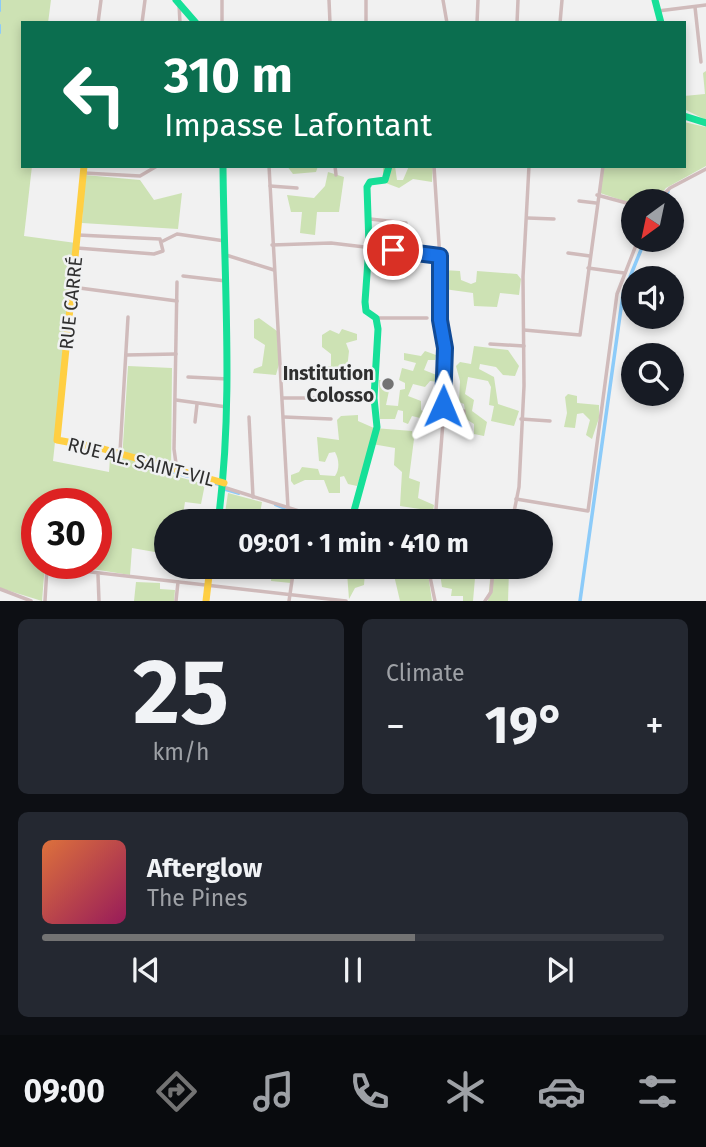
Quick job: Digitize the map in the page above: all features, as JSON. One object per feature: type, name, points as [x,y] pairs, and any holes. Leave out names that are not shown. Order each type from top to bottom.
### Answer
[{"type":"street","points":[[98,21],[101,0]]},
{"type":"street","points":[[142,21],[145,0]]},
{"type":"street","points":[[222,0],[222,21]]},
{"type":"street","points":[[329,0],[330,21]]},
{"type":"street","points":[[366,0],[366,21]]},
{"type":"street","points":[[443,0],[447,21]]},
{"type":"street","points":[[477,21],[478,0]]},
{"type":"street","points":[[517,21],[518,0]]},
{"type":"street","points":[[560,21],[562,0]]},
{"type":"street","points":[[655,0],[660,21]]},
{"type":"street","points":[[178,2],[180,21]]},
{"type":"street","points":[[178,2],[195,21]]},
{"type":"street","points":[[658,11],[706,5]]},
{"type":"street","points":[[695,7],[701,62]]},
{"type":"street","points":[[697,33],[706,32]]},
{"type":"street","points":[[686,117],[706,123]]},
{"type":"street","points":[[84,169],[140,176],[154,168]]},
{"type":"street","points":[[220,509],[230,379],[223,168]]},
{"type":"street","points":[[224,485],[288,508],[284,398],[271,245],[269,168]]},
{"type":"street","points":[[335,168],[336,175]]},
{"type":"street","points":[[389,168],[386,180],[370,182],[367,187],[370,219],[366,312],[376,318],[427,318]]},
{"type":"street","points":[[434,168],[440,256],[440,320],[445,348],[443,422],[436,509]]},
{"type":"street","points":[[514,509],[521,419],[523,277],[529,168]]},
{"type":"street","points":[[524,330],[579,336],[603,168]]},
{"type":"street","name":"RUE CARRÉ","points":[[57,440],[84,169]]},
{"type":"street","points":[[669,189],[706,169]]},
{"type":"street","points":[[270,186],[298,188]]},
{"type":"street","points":[[597,195],[621,201]]},
{"type":"street","points":[[579,201],[596,203]]},
{"type":"street","points":[[528,218],[554,219]]},
{"type":"street","points":[[370,219],[406,223]]},
{"type":"street","points":[[78,235],[163,241],[177,234],[225,242]]},
{"type":"street","points":[[77,248],[161,254],[163,241]]},
{"type":"street","points":[[271,245],[331,243],[440,256]]},
{"type":"street","points":[[568,253],[590,256]]},
{"type":"street","points":[[226,255],[275,271]]},
{"type":"street","points":[[588,268],[621,272]]},
{"type":"street","points":[[183,276],[226,281]]},
{"type":"street","points":[[516,499],[585,512],[590,504],[617,294],[621,281]]},
{"type":"street","points":[[177,282],[177,473]]},
{"type":"street","points":[[72,287],[177,301]]},
{"type":"street","points":[[120,452],[128,317]]},
{"type":"street","points":[[355,509],[373,450],[377,427],[374,398],[376,318]]},
{"type":"street","points":[[490,344],[524,346]]},
{"type":"street","points":[[126,355],[176,354]]},
{"type":"street","points":[[187,377],[230,379]]},
{"type":"street","points":[[284,398],[374,398]]},
{"type":"street","points":[[175,400],[229,408]]},
{"type":"street","points":[[195,422],[197,404]]},
{"type":"street","points":[[443,422],[463,424],[464,411]]},
{"type":"street","points":[[250,417],[253,497]]},
{"type":"street","points":[[284,417],[331,419]]},
{"type":"street","points":[[521,419],[550,421]]},
{"type":"street","name":"RUE AL. SAINT-VIL","points":[[57,440],[120,452],[177,473],[224,485]]},
{"type":"street","points":[[112,576],[346,601]]},
{"type":"street","points":[[45,601],[46,579]]},
{"type":"street","points":[[97,579],[99,601]]},
{"type":"street","points":[[206,601],[209,579]]},
{"type":"street","points":[[289,601],[293,579]]},
{"type":"street","points":[[430,579],[435,601]]},
{"type":"street","points":[[485,601],[491,592],[493,579]]},
{"type":"street","points":[[176,601],[178,583]]},
{"type":"street","points":[[0,589],[31,601]]},
{"type":"green space","points":[[0,0],[51,0],[48,21],[21,21],[21,168],[32,168],[24,236],[76,243],[53,461],[109,472],[110,458],[122,460],[128,366],[172,368],[171,475],[205,484],[201,504],[185,502],[184,509],[154,509],[154,552],[132,548],[130,575],[112,572],[112,488],[21,488],[21,579],[44,579],[42,601],[0,588]]},
{"type":"green space","points":[[706,71],[706,120],[686,110],[686,96],[705,94],[703,73]]},
{"type":"green space","points":[[686,122],[706,127],[706,166],[665,189],[621,189],[621,200],[600,193],[604,168],[686,168]]},
{"type":"green space","points":[[288,168],[317,168],[316,172],[293,174]]},
{"type":"green space","points":[[383,168],[395,168],[397,180],[403,180],[408,168],[433,168],[432,182],[413,179],[399,188],[383,182]]},
{"type":"green space","points":[[328,172],[344,177],[339,212],[317,212],[315,235],[300,233],[302,212],[291,212],[287,195],[314,198],[325,186]]},
{"type":"green space","points":[[85,175],[140,180],[154,200],[182,193],[178,229],[82,223]]},
{"type":"green space","points":[[443,270],[460,271],[461,280],[471,284],[476,282],[477,271],[517,274],[521,279],[519,295],[500,293],[497,307],[474,306],[473,293],[444,289]]},
{"type":"green space","points":[[259,318],[277,331],[279,364],[276,375],[253,373],[254,369],[262,366],[265,345],[254,338],[254,320]]},
{"type":"green space","points":[[342,329],[357,334],[357,340],[346,343],[349,351],[346,378],[328,373],[327,378],[315,378],[314,368],[331,366],[331,354],[322,347],[322,335],[330,330],[339,334]]},
{"type":"green space","points":[[474,346],[508,350],[519,366],[515,376],[503,375],[496,367],[480,364],[479,369],[494,377],[498,404],[519,411],[514,426],[491,421],[494,406],[489,405],[491,387],[488,381],[468,377],[465,394],[474,400],[472,411],[487,422],[484,436],[474,434],[474,424],[466,419],[464,404],[459,402],[460,381],[456,366],[460,362],[471,364]]},
{"type":"green space","points":[[425,351],[436,355],[435,360],[428,360],[424,370],[439,376],[439,382],[430,381],[425,387],[413,384],[408,396],[421,401],[421,410],[429,415],[428,420],[412,416],[408,424],[403,422],[403,411],[398,410],[395,419],[380,419],[379,380],[388,380],[390,386],[386,405],[398,406],[400,390],[405,389],[405,383],[399,380],[402,368],[413,371],[416,363],[404,360],[404,353],[421,356]]},
{"type":"green space","points":[[568,394],[577,396],[577,403],[599,405],[599,418],[592,439],[586,435],[590,420],[583,413],[577,414],[575,428],[564,427],[567,413],[565,397]]},
{"type":"green space","points":[[358,415],[358,421],[374,428],[412,431],[414,439],[409,478],[420,482],[418,498],[434,505],[433,509],[400,506],[402,472],[394,465],[395,448],[372,444],[357,486],[348,484],[344,476],[340,477],[340,493],[329,493],[324,480],[305,480],[294,485],[291,475],[299,472],[302,467],[318,469],[320,475],[335,476],[338,461],[335,452],[329,453],[325,462],[319,461],[317,437],[339,440],[337,420],[341,416]]},
{"type":"green space","points":[[228,493],[262,502],[261,509],[226,509]]},
{"type":"green space","points":[[271,579],[291,579],[291,583]]},
{"type":"green space","points":[[347,579],[364,579],[364,585],[355,588],[349,599]]},
{"type":"green space","points":[[395,579],[429,579],[432,601],[400,601]]},
{"type":"green space","points":[[441,579],[475,579],[473,601],[463,601],[463,596],[451,596],[452,589],[442,587]]},
{"type":"green space","points":[[490,579],[509,579],[508,601],[488,601]]},
{"type":"green space","points":[[136,582],[160,583],[160,589],[175,590],[174,601],[134,601]]},
{"type":"waterway","points":[[0,0],[0,11]]},
{"type":"waterway","points":[[0,25],[0,33]]},
{"type":"waterway","points":[[580,601],[623,294],[640,252]]},
{"type":"waterway","points":[[167,471],[188,477]]},
{"type":"waterway","points":[[211,483],[219,485]]},
{"type":"waterway","points":[[225,490],[239,494]]},
{"type":"waterway","points":[[275,505],[285,509]]},
{"type":"traffic: fast","points":[[176,0],[194,21]]},
{"type":"traffic: fast","points":[[655,0],[660,21]]},
{"type":"traffic: fast","points":[[686,117],[706,123]]},
{"type":"traffic: fast","points":[[219,509],[227,388],[223,168]]},
{"type":"traffic: fast","points":[[355,509],[377,427],[374,398],[378,329],[376,318],[366,311],[365,302],[369,246],[367,187],[370,182],[385,180],[388,168]]},
{"type":"traffic: slow","points":[[84,168],[57,440],[100,448],[224,483]]},
{"type":"traffic: slow","points":[[206,601],[209,579]]},
{"type":"place","name":"Institution Colosso","points":[[388,384]]},
{"type":"route","points":[[393,250],[440,256],[440,320],[445,348],[443,406]]}]
